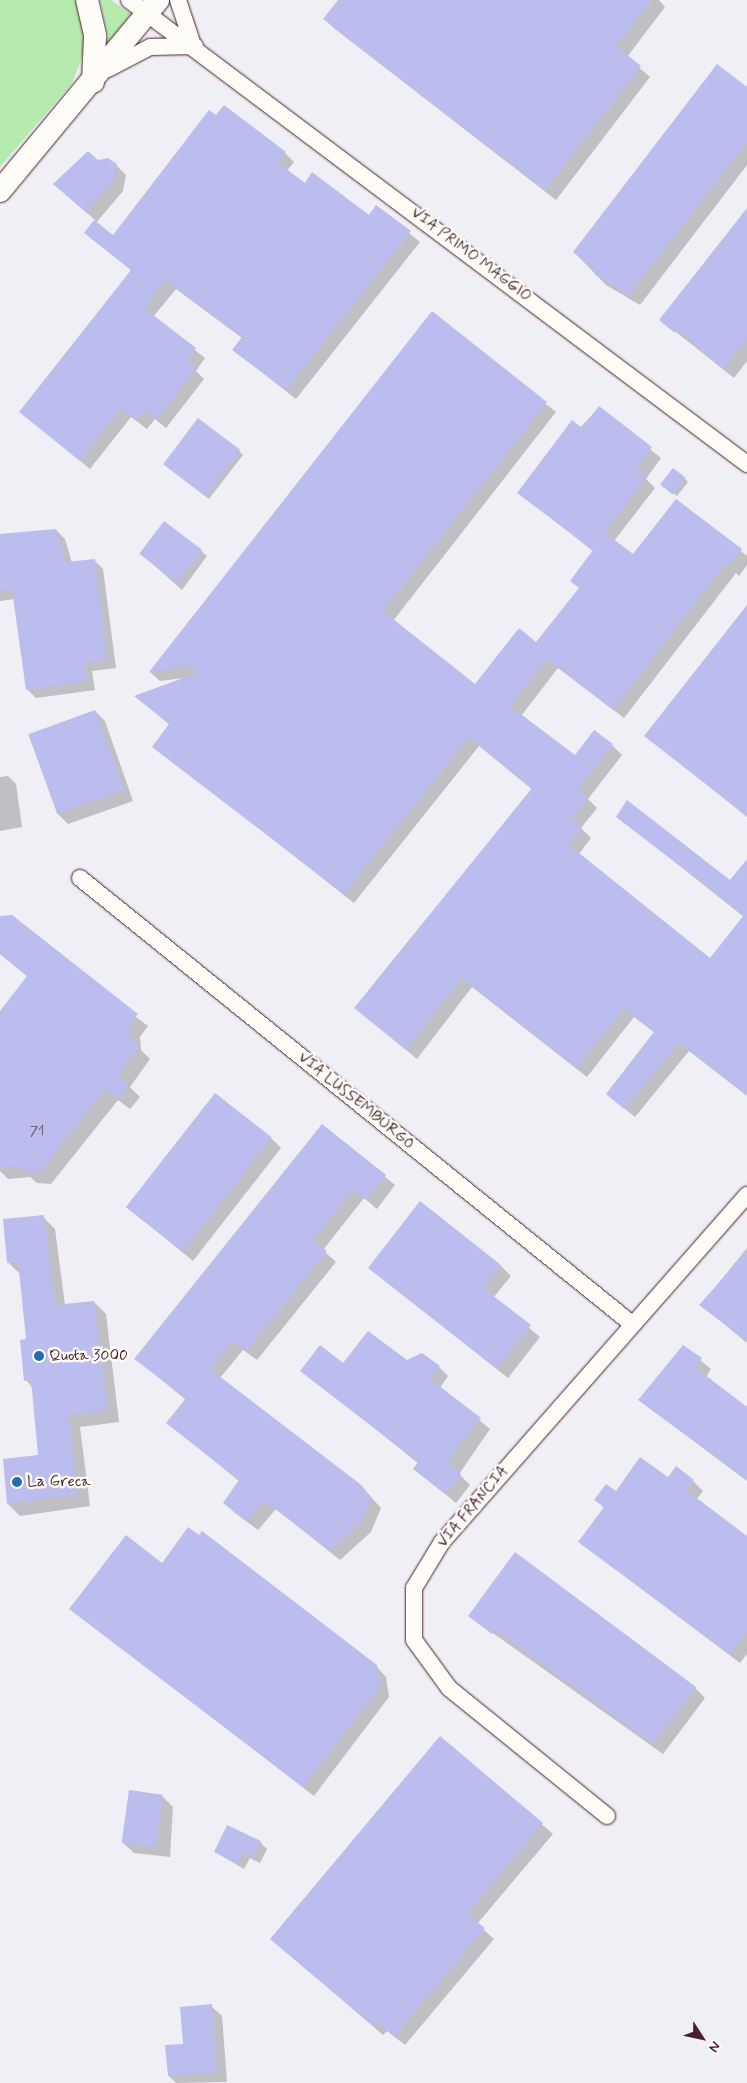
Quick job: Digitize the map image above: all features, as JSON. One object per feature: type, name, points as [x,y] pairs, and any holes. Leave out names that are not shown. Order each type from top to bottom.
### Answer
[{"type":"main road","points":[[87,0],[96,36],[93,82]]},
{"type":"main road","points":[[0,191],[93,82],[153,6]]},
{"type":"street","name":"VIA PRIMO MAGGIO","points":[[129,0],[153,6],[195,46],[747,464]]},
{"type":"street","points":[[93,82],[134,52],[170,44],[195,46],[178,0]]},
{"type":"street","name":"VIA LUSSEMBURGO","points":[[80,878],[632,1324]]},
{"type":"street","name":"VIA FRANCIA","points":[[607,1816],[449,1688],[414,1640],[414,1588],[442,1542],[747,1195]]},
{"type":"green space","points":[[0,0],[78,0],[87,45],[72,83],[0,167]]},
{"type":"green space","points":[[100,0],[111,0],[137,18],[104,54],[108,35]]},
{"type":"building","points":[[338,0],[652,0],[616,46],[641,66],[545,190],[323,19]]},
{"type":"building","points":[[717,64],[747,87],[747,142],[629,295],[595,275],[594,269],[573,252]]},
{"type":"building","points":[[224,105],[286,152],[277,162],[305,183],[312,172],[369,215],[376,205],[411,231],[286,390],[232,350],[242,337],[166,280],[144,308],[196,348],[187,362],[196,369],[156,419],[145,410],[137,420],[121,408],[80,461],[19,412],[131,270],[84,233],[94,220],[113,235],[209,110],[216,115]]},
{"type":"building","points":[[88,151],[98,160],[108,158],[117,164],[113,180],[86,212],[53,184]]},
{"type":"building","points":[[747,208],[747,338],[723,369],[678,329],[675,333],[659,320]]},
{"type":"building","points":[[432,311],[547,402],[383,611],[475,684],[519,628],[536,642],[579,588],[570,581],[593,550],[517,493],[572,420],[582,428],[599,406],[652,447],[636,469],[646,477],[604,532],[633,554],[676,499],[742,549],[728,567],[725,564],[613,710],[547,659],[510,706],[575,755],[594,730],[613,744],[577,790],[588,797],[571,819],[582,827],[569,845],[710,958],[744,915],[616,817],[627,800],[730,880],[747,859],[747,1095],[679,1042],[624,1109],[606,1094],[654,1032],[624,1008],[577,1068],[462,978],[406,1050],[354,1008],[532,788],[469,737],[344,894],[152,747],[169,724],[134,696],[194,674],[192,666],[149,672]]},
{"type":"building","points":[[198,418],[240,450],[205,496],[163,464]]},
{"type":"building","points":[[673,468],[686,478],[673,494],[660,485]]},
{"type":"building","points":[[164,521],[202,550],[178,583],[139,554]]},
{"type":"building","points":[[56,529],[66,562],[95,559],[107,660],[84,663],[87,681],[26,690],[12,590],[0,591],[0,534]]},
{"type":"building","points":[[747,605],[747,816],[644,736]]},
{"type":"building","points":[[95,710],[124,790],[57,814],[28,734]]},
{"type":"building","points":[[12,915],[138,1014],[129,1025],[131,1039],[140,1046],[118,1076],[129,1084],[119,1099],[106,1089],[39,1173],[25,1172],[18,1166],[0,1168],[0,1011],[27,976],[0,954],[0,916]]},
{"type":"building","points":[[215,1093],[272,1137],[182,1252],[126,1207]]},
{"type":"building","points":[[322,1124],[386,1175],[366,1200],[353,1190],[313,1240],[327,1251],[246,1351],[233,1341],[210,1369],[360,1484],[372,1498],[361,1522],[330,1551],[265,1501],[247,1521],[223,1503],[239,1480],[166,1423],[186,1398],[134,1359]]},
{"type":"building","points":[[420,1201],[501,1265],[483,1288],[531,1325],[497,1369],[368,1268]]},
{"type":"building","points":[[44,1215],[55,1305],[94,1301],[108,1410],[68,1415],[78,1494],[7,1504],[3,1459],[38,1455],[31,1380],[24,1381],[20,1340],[26,1339],[18,1261],[7,1263],[3,1219]]},
{"type":"building","points":[[747,1251],[747,1341],[699,1305]]},
{"type":"building","points":[[368,1331],[407,1360],[422,1353],[440,1366],[430,1379],[481,1418],[452,1455],[449,1464],[461,1474],[445,1494],[413,1469],[418,1462],[300,1371],[320,1345],[343,1363]]},
{"type":"building","points":[[683,1345],[702,1358],[696,1368],[747,1407],[747,1480],[638,1400]]},
{"type":"building","points":[[640,1457],[668,1477],[676,1466],[694,1480],[686,1490],[747,1536],[747,1631],[730,1654],[578,1542],[604,1507],[594,1500],[606,1484],[616,1491]]},
{"type":"building","points":[[188,1527],[199,1535],[202,1531],[377,1665],[380,1687],[303,1787],[69,1609],[126,1535],[162,1563]]},
{"type":"building","points":[[515,1552],[696,1687],[653,1744],[495,1629],[492,1634],[468,1616]]},
{"type":"building","points":[[440,1736],[543,1823],[467,1914],[485,1928],[394,2036],[376,2022],[373,2026],[270,1939]]},
{"type":"building","points":[[129,1790],[163,1795],[155,1847],[122,1842]]},
{"type":"building","points":[[227,1825],[261,1841],[253,1857],[243,1852],[238,1864],[214,1852]]},
{"type":"building","points":[[212,2004],[217,2072],[168,2076],[165,2045],[183,2044],[180,2007]]},
{"type":"place","name":"Quota 3000","points":[[39,1356]]},
{"type":"place","name":"La Greca","points":[[17,1482]]}]
